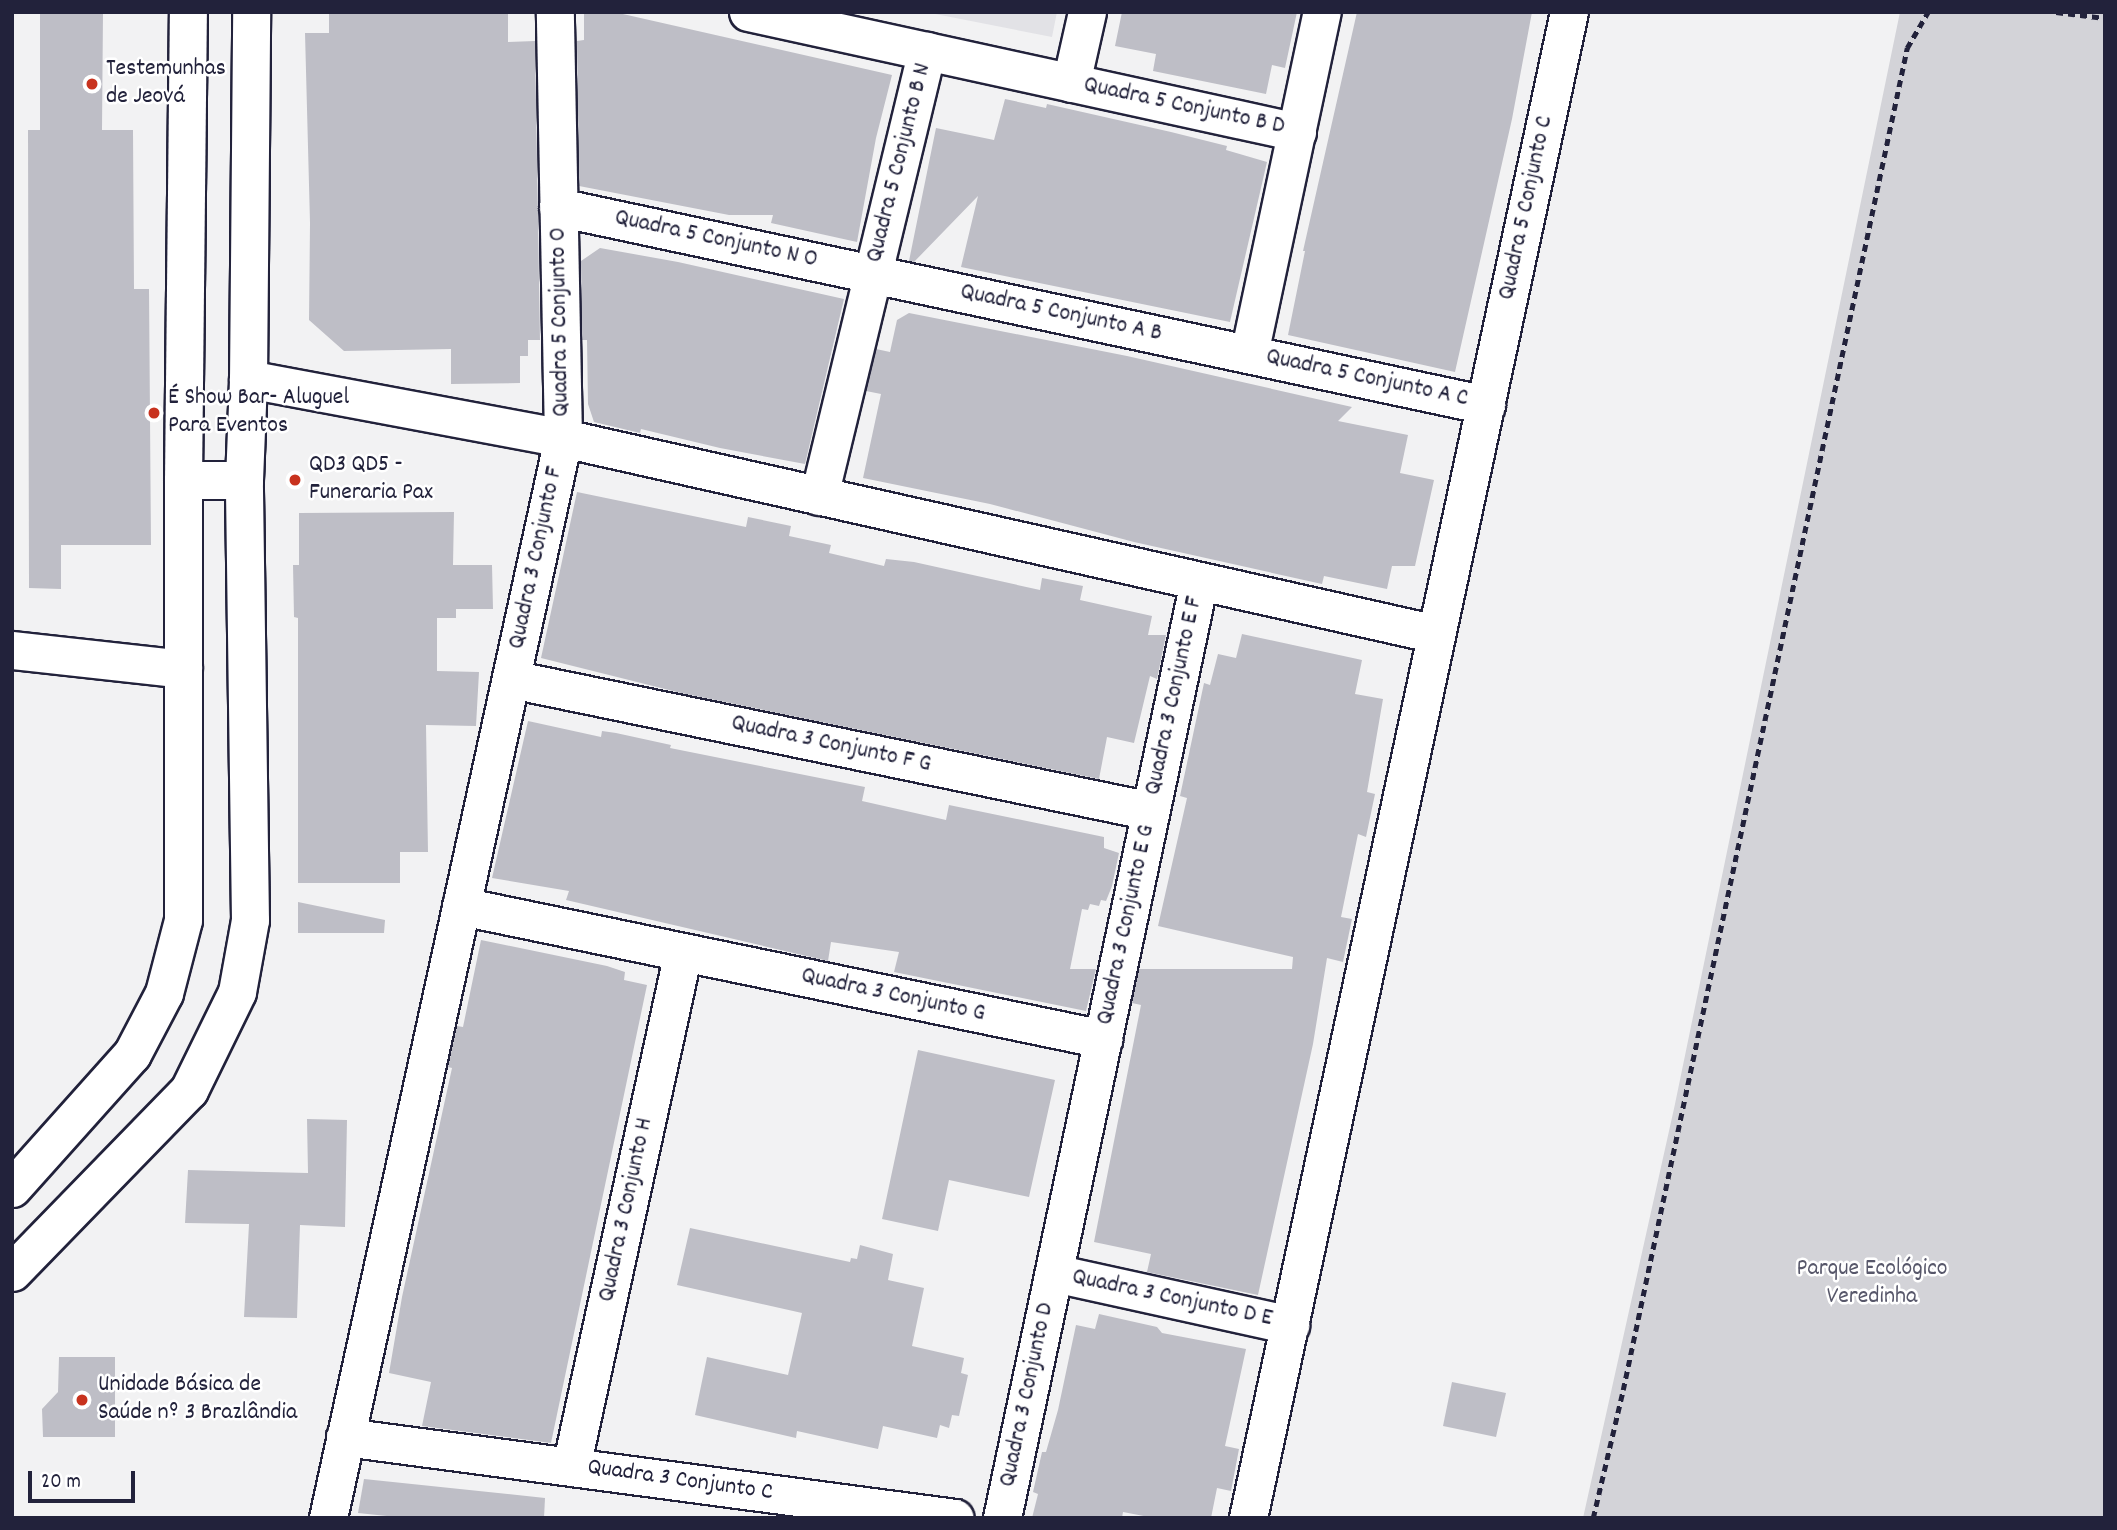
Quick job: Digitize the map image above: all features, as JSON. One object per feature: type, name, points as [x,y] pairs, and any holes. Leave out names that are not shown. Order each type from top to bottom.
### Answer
[{"type":"street","points":[[12,1188],[132,1054],[164,993],[183,920],[183,480],[188,12]]},
{"type":"street","points":[[12,1272],[189,1090],[237,992],[250,920],[244,480],[248,379],[251,12]]},
{"type":"street","name":"Quadra 5 Conjunto O","points":[[555,12],[563,438]]},
{"type":"street","name":"Quadra 5 Conjunto B D","points":[[748,12],[1297,132]]},
{"type":"street","points":[[1071,83],[1087,12]]},
{"type":"street","points":[[1249,354],[1322,12]]},
{"type":"street","name":"Quadra 5 Conjunto C","points":[[1248,1518],[1569,12]]},
{"type":"street","name":"Quadra 5 Conjunto B N","points":[[819,496],[927,51]]},
{"type":"street","name":"Quadra 5 Conjunto N O","points":[[558,207],[873,274]]},
{"type":"street","name":"Quadra 5 Conjunto A B","points":[[873,274],[1249,354]]},
{"type":"street","name":"Quadra 5 Conjunto A C","points":[[1249,354],[1486,405]]},
{"type":"street","points":[[248,379],[563,438],[1436,634]]},
{"type":"street","name":"Quadra 3 Conjunto F","points":[[511,679],[563,438]]},
{"type":"street","points":[[183,480],[244,480]]},
{"type":"street","name":"Quadra 3 Conjunto E F","points":[[1151,811],[1199,581]]},
{"type":"street","points":[[12,650],[183,669]]},
{"type":"street","points":[[328,1518],[511,679]]},
{"type":"street","name":"Quadra 3 Conjunto F G","points":[[511,679],[1151,811]]},
{"type":"street","name":"Quadra 3 Conjunto E G","points":[[1054,1273],[1151,811]]},
{"type":"street","name":"Quadra 3 Conjunto G","points":[[461,906],[1103,1040]]},
{"type":"street","name":"Quadra 3 Conjunto H","points":[[571,1467],[683,952]]},
{"type":"street","name":"Quadra 3 Conjunto D E","points":[[1054,1273],[1290,1325]]},
{"type":"street","name":"Quadra 3 Conjunto D","points":[[1002,1518],[1054,1273]]},
{"type":"street","name":"Quadra 3 Conjunto C","points":[[345,1437],[955,1518]]},
{"type":"path","points":[[1593,1518],[1623,1390],[1907,48],[1927,12]]},
{"type":"path","points":[[2056,12],[2105,18]]},
{"type":"shaded area","points":[[925,12],[1057,12],[1052,37]]},
{"type":"green space","name":"Parque Ecológico Veredinha","points":[[1900,12],[2105,12],[2105,1518],[1583,1518],[1675,1104]]},
{"type":"building","points":[[40,12],[103,12],[102,130],[133,130],[134,289],[149,289],[151,545],[61,545],[61,589],[29,588],[28,130],[40,130]]},
{"type":"building","points":[[329,12],[508,12],[508,42],[535,41],[540,340],[528,340],[528,356],[520,356],[520,383],[451,384],[451,349],[344,351],[309,320],[310,223],[305,33],[329,33]]},
{"type":"building","points":[[584,12],[614,12],[892,75],[876,138],[857,242],[771,223],[773,215],[729,215],[579,186],[577,41],[584,40]]},
{"type":"building","points":[[1122,12],[1297,12],[1285,68],[1272,65],[1266,94],[1153,71],[1156,54],[1115,46]]},
{"type":"building","points":[[1357,12],[1532,12],[1512,119],[1455,372],[1288,335],[1303,251]]},
{"type":"building","points":[[1005,99],[1046,108],[1047,104],[1171,132],[1227,146],[1226,150],[1267,162],[1230,322],[961,267],[978,196],[914,262],[909,261],[936,128],[994,140]]},
{"type":"building","points":[[600,248],[678,262],[844,299],[805,464],[641,429],[640,433],[594,422],[588,404],[587,340],[582,340],[581,261]]},
{"type":"building","points":[[909,313],[1127,356],[1352,407],[1338,421],[1408,435],[1400,473],[1434,480],[1415,566],[1392,566],[1387,589],[1324,576],[1322,584],[1134,542],[990,504],[863,478],[881,394],[866,391],[876,349],[890,352],[897,320]]},
{"type":"building","points":[[577,492],[746,527],[748,517],[791,526],[789,536],[831,545],[829,553],[884,566],[886,559],[914,562],[1040,590],[1042,578],[1083,586],[1080,600],[1152,616],[1148,635],[1166,635],[1157,679],[1150,676],[1134,743],[1107,737],[1099,779],[681,693],[541,658]]},
{"type":"building","points":[[454,512],[453,565],[492,565],[493,609],[456,609],[456,618],[437,618],[437,671],[479,672],[476,726],[426,725],[428,852],[400,852],[400,883],[298,883],[298,618],[294,617],[293,565],[299,565],[299,513]]},
{"type":"building","points":[[1242,634],[1362,660],[1355,694],[1383,699],[1367,792],[1375,794],[1366,837],[1358,834],[1341,917],[1352,919],[1343,962],[1327,958],[1313,1044],[1258,1295],[1147,1272],[1151,1254],[1094,1242],[1141,1005],[1132,1003],[1139,969],[1292,969],[1293,957],[1158,926],[1187,798],[1180,796],[1204,683],[1210,685],[1218,654],[1236,658]]},
{"type":"building","points":[[528,721],[601,737],[602,731],[616,733],[671,745],[670,748],[865,787],[862,801],[946,820],[949,805],[1104,837],[1104,848],[1119,853],[1112,886],[1106,901],[1101,900],[1099,906],[1090,904],[1088,910],[1082,909],[1070,969],[1096,969],[1086,1011],[894,972],[899,952],[831,942],[828,961],[566,900],[569,891],[492,878]]},
{"type":"building","points":[[298,902],[385,920],[384,933],[298,933]]},
{"type":"building","points":[[481,940],[607,966],[625,972],[624,980],[647,985],[551,1443],[422,1426],[431,1382],[389,1373],[402,1297],[452,1068],[448,1067],[457,1026],[463,1027]]},
{"type":"building","points":[[918,1050],[1055,1080],[1029,1197],[949,1180],[938,1231],[882,1219]]},
{"type":"building","points":[[307,1119],[347,1120],[345,1227],[300,1225],[297,1318],[244,1317],[249,1224],[185,1223],[188,1170],[308,1173]]},
{"type":"building","points":[[690,1228],[850,1262],[851,1258],[857,1259],[860,1245],[893,1254],[888,1280],[924,1288],[912,1346],[964,1358],[961,1373],[968,1375],[959,1416],[952,1415],[949,1428],[940,1425],[937,1438],[883,1426],[878,1449],[797,1431],[796,1438],[695,1415],[707,1357],[788,1375],[802,1313],[677,1285]]},
{"type":"building","points":[[1099,1314],[1157,1327],[1162,1333],[1246,1349],[1225,1446],[1239,1449],[1231,1491],[1217,1488],[1211,1518],[1154,1518],[1123,1512],[1122,1518],[1032,1518],[1038,1494],[1033,1492],[1042,1452],[1046,1452],[1058,1410],[1076,1325],[1095,1329]]},
{"type":"building","name":"Unidade Básica de Saúde nº 3 Brazlândia","points":[[59,1357],[115,1357],[115,1437],[43,1437],[42,1409],[58,1392]]},
{"type":"building","points":[[1452,1382],[1506,1393],[1496,1437],[1443,1426]]},
{"type":"building","points":[[364,1479],[545,1498],[544,1518],[406,1518],[358,1513]]},
{"type":"place","name":"Testemunhas de Jeová","points":[[92,84]]},
{"type":"place","name":"É Show Bar- Aluguel Para Eventos","points":[[154,413]]},
{"type":"place","name":"QD3 QD5 - Funeraria Pax","points":[[295,480]]},
{"type":"place","name":"Unidade Básica de Saúde nº 3 Brazlândia","points":[[82,1400]]}]
